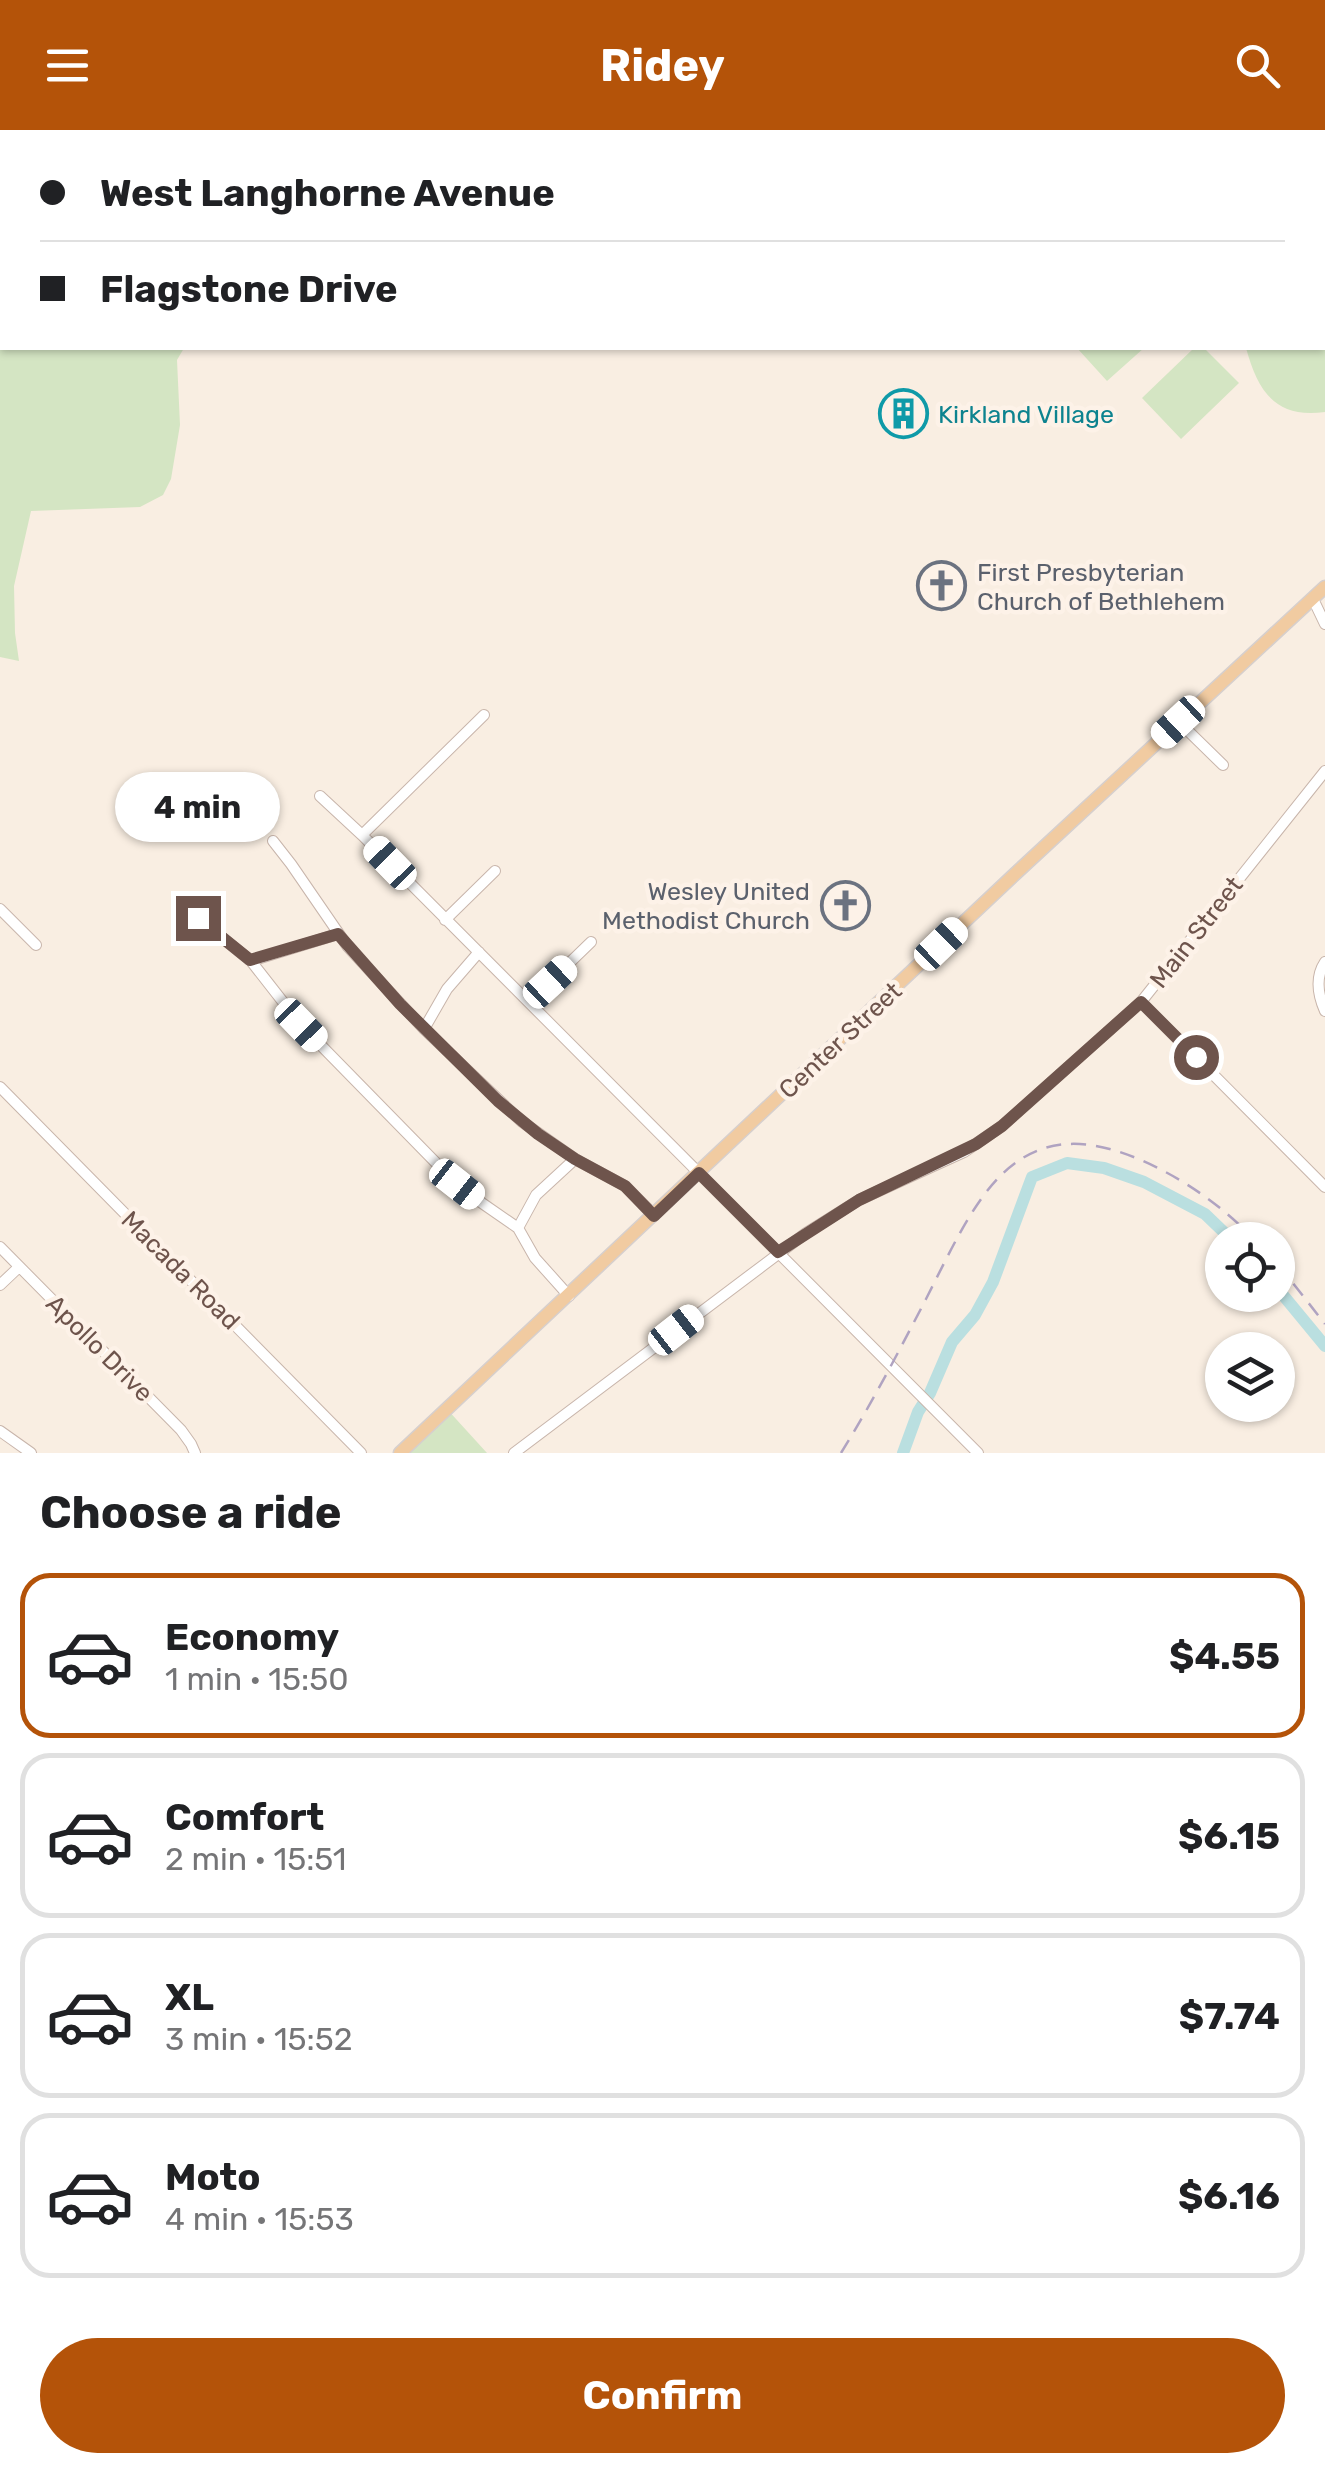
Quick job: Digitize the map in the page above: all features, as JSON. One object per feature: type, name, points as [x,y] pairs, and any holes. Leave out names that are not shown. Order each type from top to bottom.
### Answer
[{"type":"main road","name":"Center Street","points":[[400,1453],[1325,588]]},
{"type":"street","points":[[1313,599],[1325,624]]},
{"type":"street","points":[[362,835],[484,715]]},
{"type":"street","points":[[1178,722],[1223,765]]},
{"type":"street","name":"Main Street","points":[[514,1453],[778,1252],[859,1200],[976,1144],[1002,1126],[1141,1002],[1325,771]]},
{"type":"street","points":[[320,796],[978,1453]]},
{"type":"street","points":[[273,842],[356,957],[424,1029],[538,1134],[625,1186],[654,1216]]},
{"type":"street","points":[[445,920],[494,871]]},
{"type":"street","points":[[0,909],[36,946]]},
{"type":"street","points":[[194,914],[250,960],[301,1025],[442,1170],[518,1228],[535,1258],[569,1296]]},
{"type":"street","points":[[250,960],[338,934]]},
{"type":"street","points":[[529,1002],[591,942]]},
{"type":"street","points":[[424,1029],[448,989],[479,952]]},
{"type":"street","points":[[1325,962],[1318,979],[1325,1010]]},
{"type":"street","points":[[1141,1002],[1325,1187]]},
{"type":"street","name":"Macada Road","points":[[0,1087],[361,1453]]},
{"type":"street","points":[[518,1228],[543,1187],[575,1159]]},
{"type":"street","name":"Apollo Drive","points":[[0,1248],[186,1436],[195,1453]]},
{"type":"street","points":[[0,1286],[19,1266]]},
{"type":"street","points":[[0,1432],[31,1453]]},
{"type":"green space","points":[[0,350],[183,350],[177,360],[180,425],[171,479],[163,495],[140,507],[31,511],[14,586],[19,661],[0,657]]},
{"type":"green space","points":[[1079,350],[1142,350],[1107,381]]},
{"type":"green space","points":[[1192,350],[1206,350],[1239,383],[1181,439],[1142,398]]},
{"type":"green space","points":[[1247,350],[1325,350],[1325,412],[1293,411],[1281,406],[1271,399],[1256,377]]},
{"type":"green space","points":[[446,1408],[487,1453],[400,1453]]},
{"type":"waterway","points":[[903,1453],[952,1342],[975,1315],[993,1282],[1032,1177],[1067,1163],[1104,1168],[1144,1182],[1213,1222]]},
{"type":"waterway","points":[[1295,1310],[1325,1346]]},
{"type":"railway","points":[[841,1453],[962,1229],[1004,1172],[1030,1154],[1061,1145],[1098,1146],[1143,1161],[1174,1177],[1236,1222]]},
{"type":"railway","points":[[1295,1286],[1325,1324]]},
{"type":"place","name":"Kirkland Village","points":[[903,414]]},
{"type":"place","name":"First Presbyterian Church of Bethlehem","points":[[942,586]]},
{"type":"place","name":"Wesley United Methodist Church","points":[[845,905]]},
{"type":"route","points":[[198,918],[250,960],[338,934],[400,1004],[498,1101],[538,1134],[625,1186],[654,1216],[699,1173],[778,1252],[859,1200],[976,1144],[1002,1126],[1141,1002],[1196,1057]]}]
